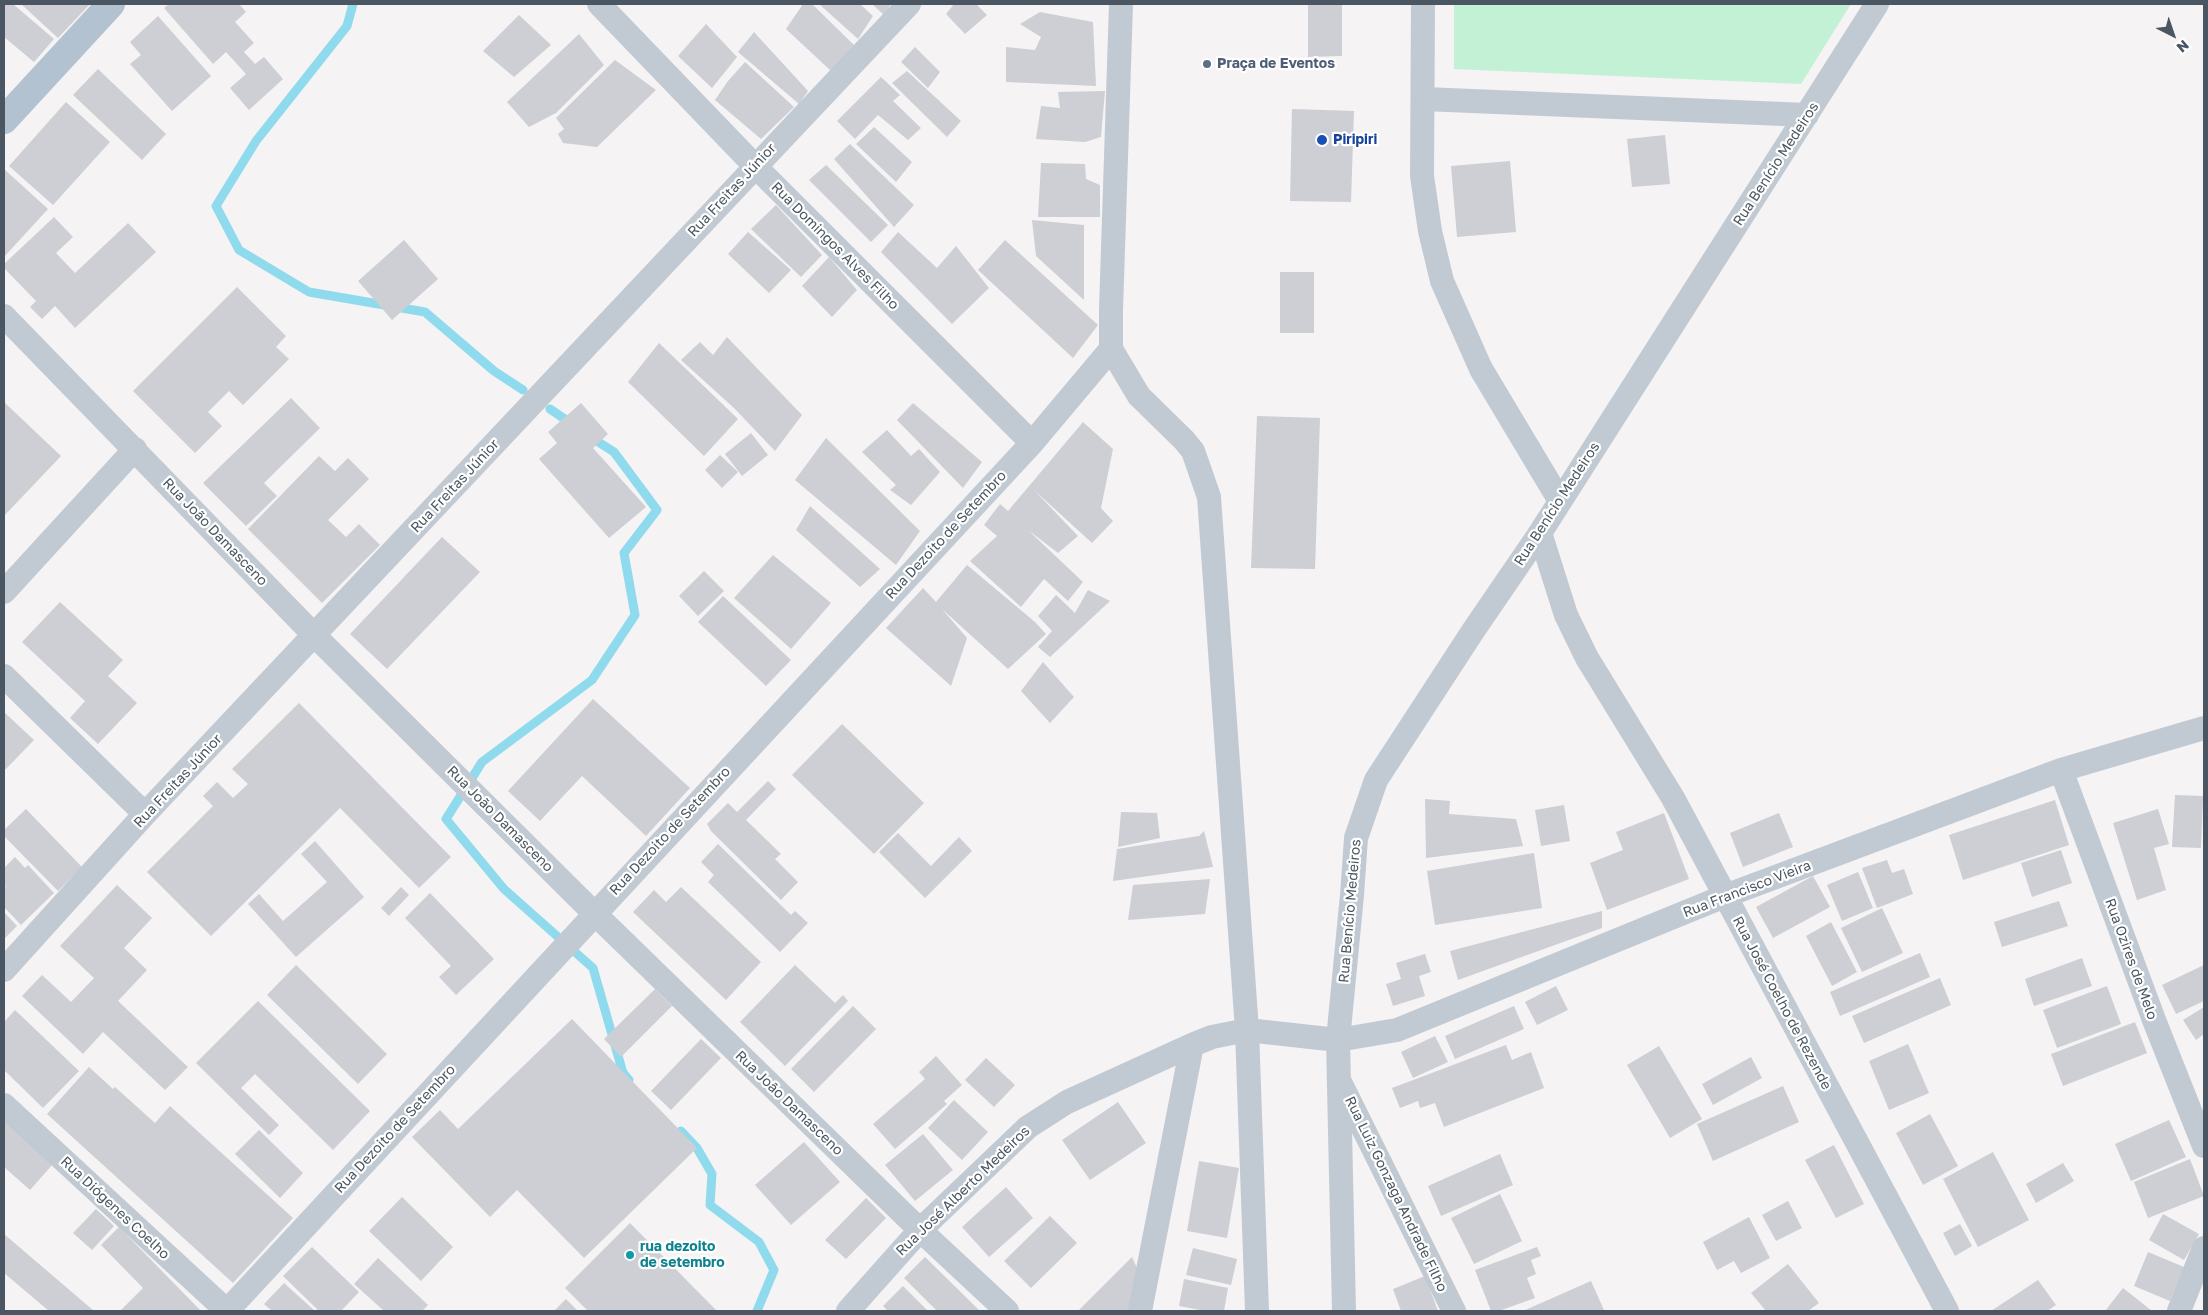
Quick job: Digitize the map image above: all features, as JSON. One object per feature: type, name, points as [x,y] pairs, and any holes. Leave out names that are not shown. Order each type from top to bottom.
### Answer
[{"type":"main road","points":[[4,120],[111,4]]},
{"type":"street","name":"Rua Domingos Alves Filho","points":[[599,4],[755,166],[1032,443]]},
{"type":"street","name":"Rua Freitas Júnior","points":[[4,970],[146,814],[909,4]]},
{"type":"street","points":[[1121,4],[1111,350],[1139,396],[1193,451],[1209,497],[1247,1030],[1256,1311]]},
{"type":"street","points":[[1423,4],[1424,99],[1422,176],[1430,231],[1442,281],[1481,369],[1560,501]]},
{"type":"street","name":"Rua Benício Medeiros","points":[[1344,1311],[1338,1040],[1356,838],[1376,780],[1467,639],[1540,533],[1877,4]]},
{"type":"street","points":[[1424,99],[1758,112],[1807,116]]},
{"type":"street","name":"Rua João Damasceno","points":[[4,316],[315,636],[594,913],[920,1230],[1007,1311]]},
{"type":"street","name":"Rua Dezoito de Setembro","points":[[227,1311],[594,913],[1032,443],[1111,350]]},
{"type":"street","points":[[4,592],[135,449]]},
{"type":"street","name":"Rua José Coelho de Rezende","points":[[1540,533],[1566,615],[1587,658],[1673,798],[1947,1311]]},
{"type":"street","points":[[4,676],[146,814]]},
{"type":"street","name":"Rua Francisco Vieira","points":[[1291,1035],[1338,1040],[1397,1030],[1725,896],[2061,770],[2204,728]]},
{"type":"street","name":"Rua Ozires de Melo","points":[[2061,770],[2154,1020],[2204,1146]]},
{"type":"street","name":"Rua José Alberto Medeiros","points":[[848,1311],[920,1230],[1028,1127],[1067,1102],[1212,1037],[1247,1030],[1291,1035]]},
{"type":"street","points":[[1140,1311],[1192,1045]]},
{"type":"street","name":"Rua Luiz Gonzaga Andrade Filho","points":[[1338,1078],[1454,1311]]},
{"type":"street","name":"Rua Diógenes Coelho","points":[[4,1106],[227,1311]]},
{"type":"street","points":[[2179,1311],[2204,1248]]},
{"type":"green space","points":[[1454,4],[1851,4],[1801,84],[1454,69]]},
{"type":"building","points":[[4,4],[13,4],[54,39],[34,62],[4,37]]},
{"type":"building","points":[[21,4],[90,4],[58,38]]},
{"type":"building","points":[[169,4],[239,4],[246,12],[235,22],[254,43],[244,52],[255,64],[264,57],[283,79],[249,110],[230,88],[246,74],[226,52],[213,64],[164,8]]},
{"type":"building","points":[[803,4],[812,4],[854,45],[831,71],[786,29]]},
{"type":"building","points":[[819,4],[860,4],[873,16],[858,39]]},
{"type":"building","points":[[872,4],[891,4],[884,15]]},
{"type":"building","points":[[954,4],[976,4],[987,15],[965,34],[946,14]]},
{"type":"building","points":[[1308,4],[1342,4],[1342,56],[1308,57]]},
{"type":"building","points":[[1040,12],[1093,22],[1096,86],[1006,82],[1006,47],[1035,50],[1041,37],[1020,24]]},
{"type":"building","points":[[519,15],[551,45],[514,77],[483,51]]},
{"type":"building","points":[[158,16],[211,76],[172,111],[130,64],[141,55],[130,42]]},
{"type":"building","points":[[706,24],[737,57],[712,88],[678,56]]},
{"type":"building","points":[[754,32],[808,91],[799,104],[738,52]]},
{"type":"building","points":[[579,34],[604,65],[556,113],[529,127],[507,102]]},
{"type":"building","points":[[915,47],[940,72],[928,88],[901,62]]},
{"type":"building","points":[[615,60],[656,90],[597,147],[563,143],[558,134],[564,129],[556,118]]},
{"type":"building","points":[[745,62],[794,107],[761,139],[715,100],[728,81]]},
{"type":"building","points":[[98,69],[166,134],[142,160],[73,95]]},
{"type":"building","points":[[907,71],[961,121],[947,137],[892,83]]},
{"type":"building","points":[[881,77],[900,95],[893,101],[921,128],[908,140],[878,115],[855,139],[837,121]]},
{"type":"building","points":[[1105,91],[1101,137],[1085,142],[1036,139],[1041,106],[1060,108],[1058,92]]},
{"type":"building","points":[[66,102],[110,142],[53,205],[9,166]]},
{"type":"building","points":[[1292,109],[1354,111],[1351,202],[1290,201]]},
{"type":"building","points":[[874,127],[912,162],[896,182],[856,144]]},
{"type":"building","points":[[1665,135],[1670,184],[1632,187],[1627,139]]},
{"type":"building","points":[[850,144],[914,205],[894,227],[834,159]]},
{"type":"building","points":[[1510,161],[1516,232],[1457,237],[1451,166]]},
{"type":"building","points":[[1041,163],[1085,164],[1086,179],[1100,185],[1100,217],[1038,217]]},
{"type":"building","points":[[826,165],[888,225],[871,242],[809,180]]},
{"type":"building","points":[[4,169],[48,209],[4,257]]},
{"type":"building","points":[[776,205],[822,255],[801,277],[751,229]]},
{"type":"building","points":[[54,217],[73,237],[56,253],[75,273],[128,223],[156,252],[75,328],[55,306],[42,319],[30,307],[36,301],[4,268],[4,264]]},
{"type":"building","points":[[1032,220],[1084,225],[1084,300],[1036,256]]},
{"type":"building","points":[[748,232],[791,270],[769,293],[728,254]]},
{"type":"building","points":[[898,232],[937,268],[956,246],[989,288],[952,324],[881,252]]},
{"type":"building","points":[[404,240],[438,279],[392,320],[358,281]]},
{"type":"building","points":[[1005,240],[1098,325],[1073,358],[978,270]]},
{"type":"building","points":[[829,257],[857,290],[832,317],[802,286]]},
{"type":"building","points":[[1280,272],[1314,272],[1314,333],[1280,333]]},
{"type":"building","points":[[237,287],[286,336],[276,347],[289,359],[243,405],[229,391],[208,412],[222,426],[195,453],[133,391]]},
{"type":"building","points":[[727,337],[802,415],[775,451],[734,408],[681,360],[700,342],[713,355]]},
{"type":"building","points":[[659,343],[738,419],[704,456],[628,382]]},
{"type":"building","points":[[291,398],[320,428],[264,483],[277,496],[246,526],[203,483]]},
{"type":"building","points":[[4,402],[61,456],[4,516]]},
{"type":"building","points":[[581,403],[608,434],[593,448],[646,507],[609,538],[539,459],[557,443],[548,432]]},
{"type":"building","points":[[913,403],[982,462],[963,488],[897,420]]},
{"type":"building","points":[[1257,416],[1320,418],[1315,569],[1251,568]]},
{"type":"building","points":[[1083,422],[1113,449],[1101,508],[1113,521],[1092,543],[1035,491],[1078,536],[1058,553],[1028,530],[1083,582],[1068,601],[1044,579],[1021,607],[970,561],[997,536],[984,525],[1000,504],[1008,511]]},
{"type":"building","points":[[887,430],[911,456],[919,449],[940,472],[911,505],[890,490],[896,485],[862,452]]},
{"type":"building","points":[[751,433],[768,455],[742,476],[725,454]]},
{"type":"building","points":[[826,438],[920,531],[896,565],[795,480]]},
{"type":"building","points":[[720,455],[738,472],[722,488],[705,470]]},
{"type":"building","points":[[319,456],[335,471],[348,458],[369,479],[328,520],[346,537],[359,524],[380,545],[322,603],[248,529]]},
{"type":"building","points":[[810,506],[880,569],[860,587],[796,530]]},
{"type":"building","points":[[442,537],[480,572],[387,669],[350,634]]},
{"type":"building","points":[[773,555],[831,603],[791,649],[734,598]]},
{"type":"building","points":[[967,565],[1035,622],[1046,634],[1008,669],[942,609],[967,638],[951,686],[886,628],[923,588],[936,602]]},
{"type":"building","points":[[704,571],[724,591],[698,616],[679,596]]},
{"type":"building","points":[[1088,590],[1110,601],[1050,657],[1038,647],[1052,631],[1038,616],[1056,595],[1075,613]]},
{"type":"building","points":[[723,596],[791,660],[766,686],[698,622]]},
{"type":"building","points":[[60,602],[123,660],[108,676],[137,703],[98,744],[70,718],[85,701],[22,642]]},
{"type":"building","points":[[1043,662],[1074,697],[1050,723],[1021,691]]},
{"type":"building","points":[[593,699],[690,788],[646,836],[582,776],[540,821],[508,791]]},
{"type":"building","points":[[299,703],[451,857],[419,888],[340,808],[211,936],[147,872],[213,806],[203,796],[217,782],[233,798],[248,784],[232,769]]},
{"type":"building","points":[[4,712],[34,740],[4,771]]},
{"type":"building","points":[[842,724],[924,803],[874,854],[792,775]]},
{"type":"building","points":[[768,781],[776,789],[746,820],[781,854],[775,859],[798,882],[781,900],[711,831],[707,824],[728,803],[737,812]]},
{"type":"building","points":[[2175,795],[2203,796],[2201,848],[2172,847]]},
{"type":"building","points":[[1425,799],[1450,801],[1449,814],[1516,819],[1523,846],[1426,858]]},
{"type":"building","points":[[2055,800],[2069,845],[1963,880],[1949,835]]},
{"type":"building","points":[[1564,805],[1570,841],[1541,846],[1535,810]]},
{"type":"building","points":[[26,809],[82,867],[58,891],[4,836],[4,830]]},
{"type":"building","points":[[2158,809],[2169,844],[2154,848],[2166,890],[2137,900],[2113,823]]},
{"type":"building","points":[[1121,812],[1157,813],[1160,838],[1118,847]]},
{"type":"building","points":[[1664,813],[1689,879],[1607,910],[1590,863],[1623,850],[1616,832]]},
{"type":"building","points":[[1779,813],[1793,847],[1743,867],[1730,833]]},
{"type":"building","points":[[1204,831],[1213,867],[1113,881],[1117,849],[1199,836]]},
{"type":"building","points":[[898,833],[931,866],[959,837],[972,851],[925,898],[879,852]]},
{"type":"building","points":[[315,841],[364,897],[296,957],[248,904],[259,894],[283,921],[327,882],[301,854]]},
{"type":"building","points":[[718,844],[791,915],[795,911],[808,923],[780,952],[708,882],[714,875],[701,862]]},
{"type":"building","points":[[2061,850],[2072,883],[2032,897],[2021,863]]},
{"type":"building","points":[[1534,853],[1542,908],[1435,925],[1427,871]]},
{"type":"building","points":[[15,857],[25,868],[28,865],[54,893],[21,925],[4,907],[4,888],[6,887],[4,885],[4,868]]},
{"type":"building","points":[[1887,860],[1892,873],[1904,869],[1913,894],[1877,908],[1862,868]]},
{"type":"building","points":[[1858,872],[1873,908],[1842,921],[1827,885]]},
{"type":"building","points":[[1813,876],[1830,907],[1773,938],[1756,907]]},
{"type":"building","points":[[1210,879],[1205,914],[1128,920],[1133,885]]},
{"type":"building","points":[[117,885],[152,918],[124,948],[147,970],[118,1001],[188,1067],[165,1090],[103,1032],[83,1054],[22,996],[42,975],[71,1002],[94,978],[60,946]]},
{"type":"building","points":[[401,887],[409,895],[389,916],[381,908]]},
{"type":"building","points":[[681,887],[761,962],[726,1000],[633,912],[654,890],[666,902]]},
{"type":"building","points":[[430,893],[494,959],[456,995],[439,977],[451,966],[405,918]]},
{"type":"building","points":[[2059,901],[2068,926],[2002,947],[1994,922]]},
{"type":"building","points":[[1882,908],[1903,953],[1862,972],[1841,928]]},
{"type":"building","points":[[1602,911],[1602,928],[1458,980],[1450,951]]},
{"type":"building","points":[[4,912],[17,926],[4,939]]},
{"type":"building","points":[[1831,922],[1857,972],[1832,986],[1806,936]]},
{"type":"building","points":[[1920,953],[1930,977],[1840,1016],[1830,992]]},
{"type":"building","points":[[1425,954],[1431,972],[1419,976],[1425,996],[1393,1006],[1386,984],[1401,979],[1396,963]]},
{"type":"building","points":[[2082,958],[2092,986],[2034,1006],[2025,979]]},
{"type":"building","points":[[296,965],[387,1054],[358,1084],[267,995]]},
{"type":"building","points":[[795,965],[835,1003],[843,995],[848,1001],[785,1066],[740,1022]]},
{"type":"building","points":[[2204,965],[2204,1001],[2176,1014],[2162,985]]},
{"type":"building","points":[[1940,978],[1951,1005],[1864,1043],[1852,1016]]},
{"type":"building","points":[[1556,986],[1568,1010],[1537,1025],[1525,1002]]},
{"type":"building","points":[[2107,986],[2121,1024],[2057,1048],[2043,1010]]},
{"type":"building","points":[[655,989],[672,1006],[621,1057],[604,1039]]},
{"type":"building","points":[[258,1001],[370,1111],[333,1150],[255,1074],[241,1088],[279,1125],[269,1135],[196,1063]]},
{"type":"building","points":[[853,1006],[876,1029],[814,1092],[791,1069]]},
{"type":"building","points":[[1514,1006],[1524,1029],[1455,1059],[1445,1036]]},
{"type":"building","points":[[2204,1007],[2204,1034],[2196,1040],[2183,1020]]},
{"type":"building","points":[[15,1010],[79,1071],[43,1108],[4,1070],[4,1022]]},
{"type":"building","points":[[572,1019],[697,1148],[584,1258],[517,1190],[490,1217],[412,1137],[440,1110],[458,1129]]},
{"type":"building","points":[[2135,1022],[2147,1053],[2063,1086],[2051,1054]]},
{"type":"building","points":[[1435,1036],[1448,1062],[1413,1078],[1401,1052]]},
{"type":"building","points":[[701,1039],[721,1058],[671,1110],[651,1091]]},
{"type":"building","points":[[1908,1044],[1929,1093],[1889,1110],[1869,1061]]},
{"type":"building","points":[[1506,1045],[1512,1060],[1531,1052],[1544,1088],[1444,1127],[1435,1103],[1420,1108],[1418,1101],[1400,1108],[1392,1088]]},
{"type":"building","points":[[1659,1046],[1702,1119],[1670,1138],[1627,1065]]},
{"type":"building","points":[[936,1056],[962,1085],[944,1101],[947,1104],[895,1149],[873,1124],[925,1079],[919,1072]]},
{"type":"building","points":[[1751,1057],[1762,1078],[1713,1105],[1702,1084]]},
{"type":"building","points":[[986,1058],[1015,1085],[994,1107],[965,1080]]},
{"type":"building","points":[[89,1067],[113,1089],[115,1087],[155,1123],[170,1106],[293,1218],[233,1283],[47,1114]]},
{"type":"building","points":[[1783,1086],[1799,1122],[1713,1161],[1697,1124]]},
{"type":"building","points":[[954,1100],[988,1132],[962,1160],[928,1128]]},
{"type":"building","points":[[1118,1102],[1146,1143],[1090,1180],[1062,1140]]},
{"type":"building","points":[[1930,1114],[1958,1166],[1923,1185],[1896,1133]]},
{"type":"building","points":[[4,1120],[53,1164],[30,1190],[4,1167]]},
{"type":"building","points":[[2169,1120],[2186,1157],[2131,1181],[2115,1144]]},
{"type":"building","points":[[259,1130],[303,1173],[280,1198],[235,1154]]},
{"type":"building","points":[[923,1134],[953,1170],[915,1201],[885,1165]]},
{"type":"building","points":[[804,1142],[840,1182],[791,1225],[755,1185]]},
{"type":"building","points":[[1834,1145],[1864,1204],[1836,1218],[1805,1160]]},
{"type":"building","points":[[1993,1152],[2029,1220],[1978,1247],[1943,1179]]},
{"type":"building","points":[[1500,1154],[1513,1185],[1441,1216],[1428,1186]]},
{"type":"building","points":[[2190,1159],[2204,1196],[2148,1218],[2134,1182]]},
{"type":"building","points":[[1199,1161],[1239,1168],[1227,1238],[1187,1231]]},
{"type":"building","points":[[2063,1163],[2074,1181],[2036,1203],[2026,1184]]},
{"type":"building","points":[[1006,1187],[1033,1218],[989,1257],[962,1227]]},
{"type":"building","points":[[1500,1194],[1522,1241],[1474,1264],[1451,1218]]},
{"type":"building","points":[[402,1197],[453,1247],[421,1281],[369,1231]]},
{"type":"building","points":[[866,1198],[886,1218],[846,1259],[825,1240]]},
{"type":"building","points":[[1788,1201],[1802,1228],[1776,1241],[1762,1215]]},
{"type":"building","points":[[96,1209],[114,1226],[92,1250],[73,1233]]},
{"type":"building","points":[[2163,1214],[2199,1234],[2184,1260],[2149,1240]]},
{"type":"building","points":[[1050,1216],[1077,1243],[1031,1288],[1004,1261]]},
{"type":"building","points":[[1749,1217],[1770,1258],[1741,1273],[1734,1261],[1717,1270],[1703,1242]]},
{"type":"building","name":"rua dezoito de setembro","points":[[630,1223],[717,1311],[588,1311],[565,1288]]},
{"type":"building","points":[[1960,1224],[1972,1246],[1955,1256],[1943,1233]]},
{"type":"building","points":[[119,1227],[201,1311],[120,1311],[143,1288],[101,1245]]},
{"type":"building","points":[[4,1234],[94,1311],[49,1311],[4,1273]]},
{"type":"building","points":[[312,1247],[359,1292],[341,1311],[319,1311],[283,1276]]},
{"type":"building","points":[[1537,1247],[1541,1256],[1531,1260],[1536,1274],[1527,1278],[1535,1298],[1499,1311],[1491,1311],[1475,1270]]},
{"type":"building","points":[[1193,1248],[1237,1259],[1231,1285],[1186,1275]]},
{"type":"building","points":[[2148,1252],[2184,1267],[2170,1301],[2134,1286]]},
{"type":"building","points":[[925,1257],[980,1311],[937,1311],[904,1278]]},
{"type":"building","points":[[1132,1257],[1141,1277],[1130,1311],[1078,1311]]},
{"type":"building","points":[[378,1258],[428,1305],[422,1311],[384,1311],[354,1284]]},
{"type":"building","points":[[1788,1264],[1819,1303],[1808,1311],[1766,1311],[1751,1293]]},
{"type":"building","points":[[1425,1276],[1438,1311],[1401,1311],[1393,1289]]},
{"type":"building","points":[[1184,1279],[1228,1288],[1224,1311],[1205,1311],[1179,1306]]},
{"type":"building","points":[[2038,1280],[2056,1305],[2047,1311],[1991,1311]]},
{"type":"building","points":[[1591,1281],[1604,1310],[1602,1311],[1523,1311]]},
{"type":"building","points":[[284,1283],[315,1311],[272,1311],[264,1304]]},
{"type":"building","points":[[903,1286],[928,1311],[888,1311],[883,1306]]},
{"type":"building","points":[[2123,1288],[2152,1311],[2105,1311]]},
{"type":"building","points":[[566,1299],[578,1311],[554,1311]]},
{"type":"waterway","points":[[353,4],[347,26],[256,141],[216,206],[239,250],[309,292],[425,312],[494,371],[523,390]]},
{"type":"waterway","points":[[550,409],[572,424]]},
{"type":"waterway","points":[[589,436],[614,452],[657,510],[624,553],[635,615],[592,680],[482,762],[446,819],[504,889],[593,968],[623,1073],[629,1080]]},
{"type":"waterway","points":[[681,1131],[697,1148],[712,1174],[710,1205],[759,1242],[774,1270],[757,1311]]},
{"type":"place","name":"Praça de Eventos","points":[[1207,64]]},
{"type":"place","name":"Piripiri","points":[[1322,140]]},
{"type":"place","name":"rua dezoito de setembro","points":[[630,1255]]}]
